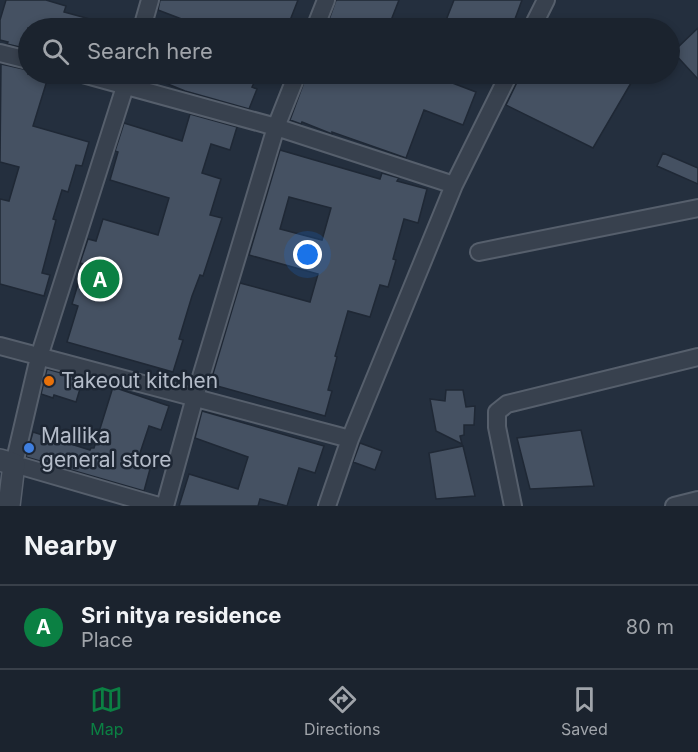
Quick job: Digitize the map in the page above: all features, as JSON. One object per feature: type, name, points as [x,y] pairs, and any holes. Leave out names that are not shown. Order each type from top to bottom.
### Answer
[{"type":"street","points":[[145,18],[150,0]]},
{"type":"street","points":[[319,18],[326,0]]},
{"type":"street","points":[[537,18],[546,0]]},
{"type":"street","points":[[0,53],[18,58]]},
{"type":"street","points":[[9,506],[7,462],[21,429],[39,357],[125,84]]},
{"type":"street","points":[[143,84],[454,185]]},
{"type":"street","points":[[165,506],[195,397],[276,127],[293,84]]},
{"type":"street","points":[[327,506],[350,439],[454,185],[504,84]]},
{"type":"street","points":[[478,252],[698,208]]},
{"type":"street","points":[[0,346],[350,439]]},
{"type":"street","points":[[513,506],[496,427],[497,412],[507,404],[698,357]]},
{"type":"street","points":[[7,462],[159,506]]},
{"type":"street","points":[[674,506],[698,500]]},
{"type":"building","points":[[6,0],[46,0],[66,6],[64,12],[86,18],[18,18],[18,47],[0,40],[0,20]]},
{"type":"building","points":[[160,0],[298,0],[291,18],[179,18],[158,10]]},
{"type":"building","points":[[336,0],[399,0],[392,18],[330,18]]},
{"type":"building","points":[[454,0],[522,0],[515,18],[447,18]]},
{"type":"building","points":[[698,28],[698,79],[680,60],[680,45]]},
{"type":"building","points":[[1,64],[18,68],[18,84],[46,84],[33,126],[89,142],[82,166],[76,165],[68,192],[62,190],[53,219],[56,220],[42,273],[50,275],[44,296],[0,284],[0,199],[9,201],[19,167],[0,162]]},
{"type":"building","points":[[168,84],[253,84],[252,87],[257,89],[249,109]]},
{"type":"building","points":[[303,84],[455,84],[476,92],[463,125],[424,110],[406,158],[302,122],[301,124],[290,120]]},
{"type":"building","points":[[516,84],[630,84],[593,148],[506,105]]},
{"type":"building","points":[[190,114],[237,127],[230,150],[211,144],[202,173],[221,179],[210,215],[222,218],[203,276],[200,275],[192,296],[179,339],[183,340],[173,372],[67,342],[78,306],[72,304],[84,264],[80,263],[88,239],[96,241],[103,219],[158,235],[169,198],[110,180],[118,152],[115,151],[124,123],[182,141]]},
{"type":"building","points":[[280,150],[380,179],[382,173],[399,178],[397,181],[427,189],[418,223],[404,219],[388,287],[380,285],[370,317],[348,311],[335,356],[337,357],[328,390],[332,391],[325,416],[210,384],[240,283],[310,302],[318,274],[249,255]],"holes":[[[289,197],[331,208],[322,240],[280,229]]]},
{"type":"building","points":[[663,153],[698,168],[698,184],[657,166]]},
{"type":"building","points":[[47,369],[83,379],[76,402],[54,395],[53,398],[41,394]]},
{"type":"building","points":[[113,387],[169,406],[161,430],[149,426],[136,465],[150,469],[144,491],[26,457],[33,432],[90,450],[94,448]]},
{"type":"building","points":[[446,390],[463,390],[466,407],[475,406],[474,425],[464,425],[464,435],[460,436],[462,444],[436,431],[430,399],[445,401]]},
{"type":"building","points":[[202,411],[324,446],[315,473],[299,468],[287,506],[260,499],[258,506],[179,506],[189,474],[238,489],[248,457],[195,438]]},
{"type":"building","points":[[581,430],[594,486],[530,489],[517,438]]},
{"type":"building","points":[[360,443],[382,451],[375,470],[353,462]]},
{"type":"building","points":[[463,446],[475,496],[436,499],[429,453]]},
{"type":"place","name":"Sri nitya residence","points":[[100,279]]},
{"type":"place","name":"Takeout kitchen","points":[[49,381]]},
{"type":"place","name":"Mallika general store","points":[[29,448]]}]
